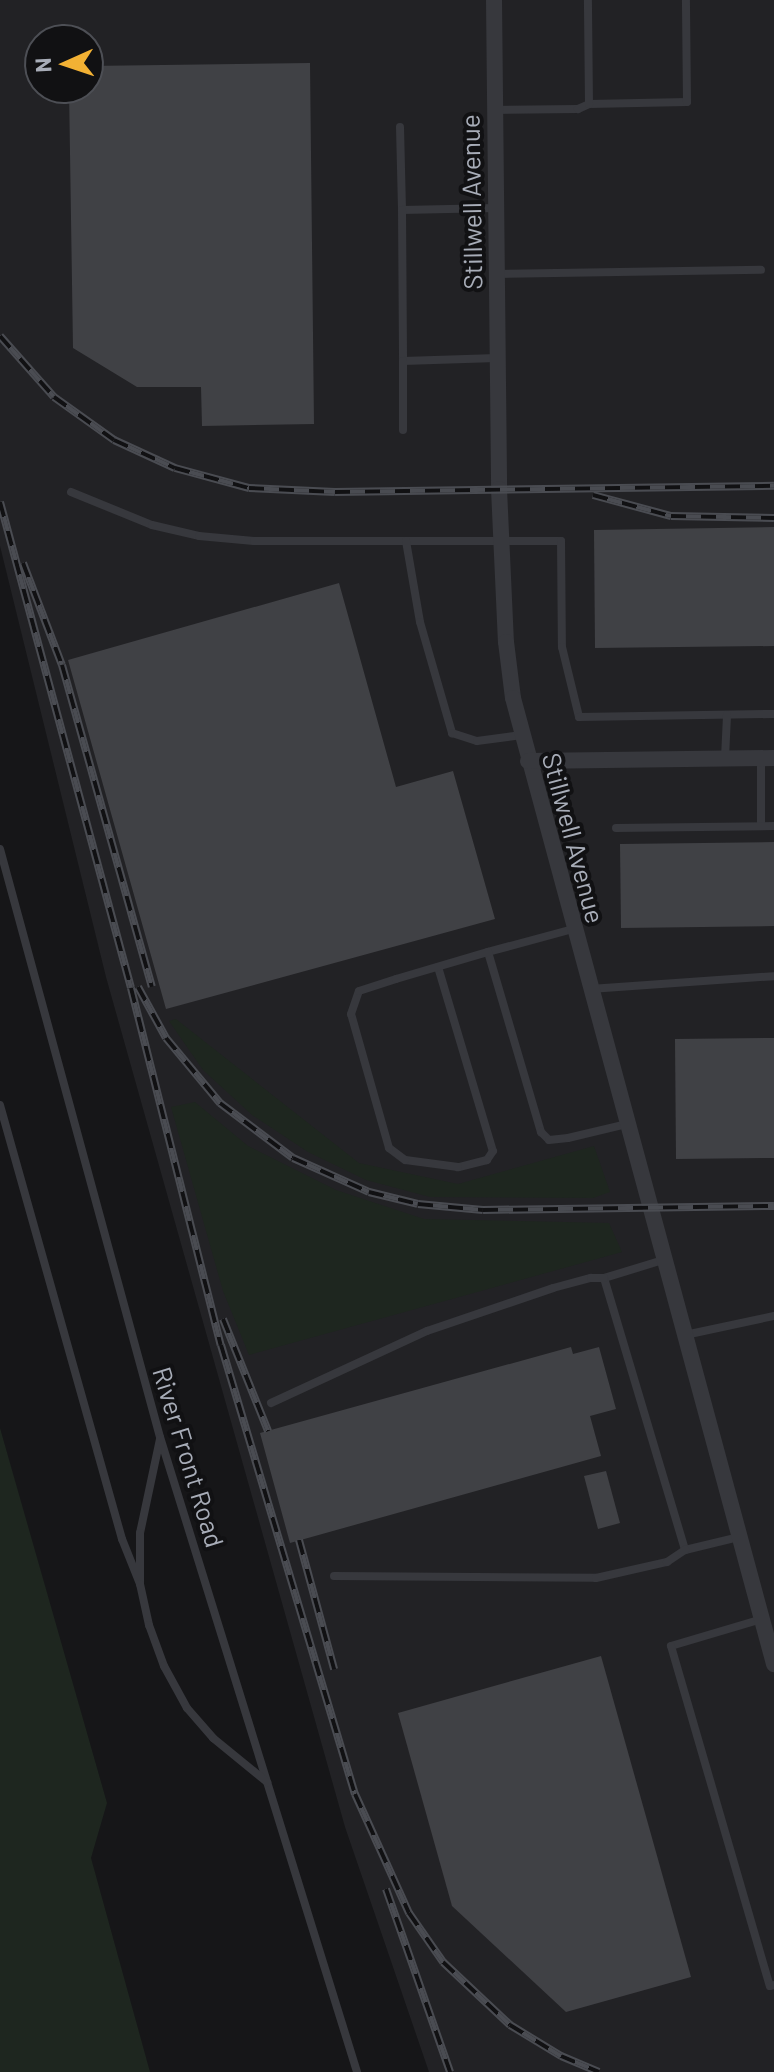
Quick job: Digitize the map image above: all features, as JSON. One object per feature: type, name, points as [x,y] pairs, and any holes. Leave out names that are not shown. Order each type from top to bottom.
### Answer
[{"type":"street","name":"Stillwell Avenue","points":[[494,0],[497,358],[506,642],[528,761],[773,1655]]},
{"type":"street","points":[[528,761],[768,758]]},
{"type":"lane","points":[[588,0],[589,104]]},
{"type":"lane","points":[[494,110],[578,109],[589,104],[687,102],[686,0]]},
{"type":"lane","points":[[400,127],[403,430]]},
{"type":"lane","points":[[402,210],[496,208]]},
{"type":"lane","points":[[496,274],[761,270]]},
{"type":"lane","points":[[403,361],[497,358]]},
{"type":"lane","points":[[71,492],[152,525],[199,536],[254,541],[561,541],[562,647],[579,717],[774,714]]},
{"type":"lane","points":[[406,541],[420,622],[452,733],[477,741],[522,735]]},
{"type":"lane","points":[[725,759],[727,715]]},
{"type":"lane","points":[[761,826],[768,758]]},
{"type":"lane","points":[[616,828],[774,826]]},
{"type":"lane","name":"River Front Road","points":[[0,849],[160,1437],[357,2072]]},
{"type":"lane","points":[[438,967],[493,1151],[487,1160],[458,1167],[405,1160],[389,1148],[351,1014],[359,991],[438,967],[488,952],[573,929]]},
{"type":"lane","points":[[488,952],[541,1132],[549,1140],[627,1124]]},
{"type":"lane","points":[[589,989],[774,976]]},
{"type":"lane","points":[[0,1105],[122,1539],[140,1584],[149,1625],[164,1666],[187,1708],[213,1738],[268,1783]]},
{"type":"lane","points":[[271,1403],[427,1331],[553,1288],[591,1278],[604,1278],[663,1260]]},
{"type":"lane","points":[[604,1278],[685,1550]]},
{"type":"lane","points":[[683,1335],[774,1316]]},
{"type":"lane","points":[[140,1584],[140,1533],[160,1437]]},
{"type":"lane","points":[[334,1576],[596,1578],[667,1562],[685,1550],[739,1537]]},
{"type":"lane","points":[[762,1619],[671,1646],[770,1986],[774,1985]]},
{"type":"shaded area","points":[[0,0],[774,0],[774,2072],[429,2072],[345,1827],[106,977],[0,546]]},
{"type":"shaded area","points":[[176,1019],[359,1163],[458,1184],[594,1146],[610,1192],[593,1198],[430,1197],[366,1180],[308,1152],[252,1115],[203,1070],[169,1021]]},
{"type":"shaded area","points":[[195,1102],[248,1146],[336,1190],[424,1219],[609,1223],[622,1252],[249,1355],[223,1291],[171,1107]]},
{"type":"shaded area","points":[[0,1428],[107,1803],[91,1858],[150,2072],[0,2072]]},
{"type":"building","points":[[310,63],[314,424],[202,426],[201,387],[137,387],[73,348],[69,104],[104,104],[104,66]]},
{"type":"building","points":[[774,527],[774,646],[595,648],[594,530]]},
{"type":"building","points":[[339,583],[396,787],[453,771],[495,919],[166,1009],[68,660]]},
{"type":"building","points":[[774,842],[774,926],[621,928],[620,844]]},
{"type":"building","points":[[774,1038],[774,1158],[676,1159],[675,1039]]},
{"type":"building","points":[[571,1347],[573,1354],[599,1347],[616,1409],[590,1416],[601,1456],[290,1543],[260,1433]]},
{"type":"building","points":[[606,1471],[620,1523],[598,1529],[584,1476]]},
{"type":"building","points":[[601,1656],[691,1977],[566,2012],[452,1906],[398,1713]]},
{"type":"railway","points":[[0,336],[54,397],[114,440],[175,468],[249,488],[335,492],[774,486]]},
{"type":"railway","points":[[593,495],[671,516],[774,518]]},
{"type":"railway","points":[[0,502],[131,988],[221,1345],[355,1794],[409,1913],[443,1962],[510,2025],[561,2056],[599,2072]]},
{"type":"railway","points":[[23,563],[62,665],[152,987]]},
{"type":"railway","points":[[138,987],[166,1038],[220,1103],[293,1158],[369,1192],[418,1204],[483,1210],[774,1206]]},
{"type":"railway","points":[[223,1319],[268,1431]]},
{"type":"railway","points":[[299,1540],[334,1669]]},
{"type":"railway","points":[[386,1889],[450,2072]]}]
